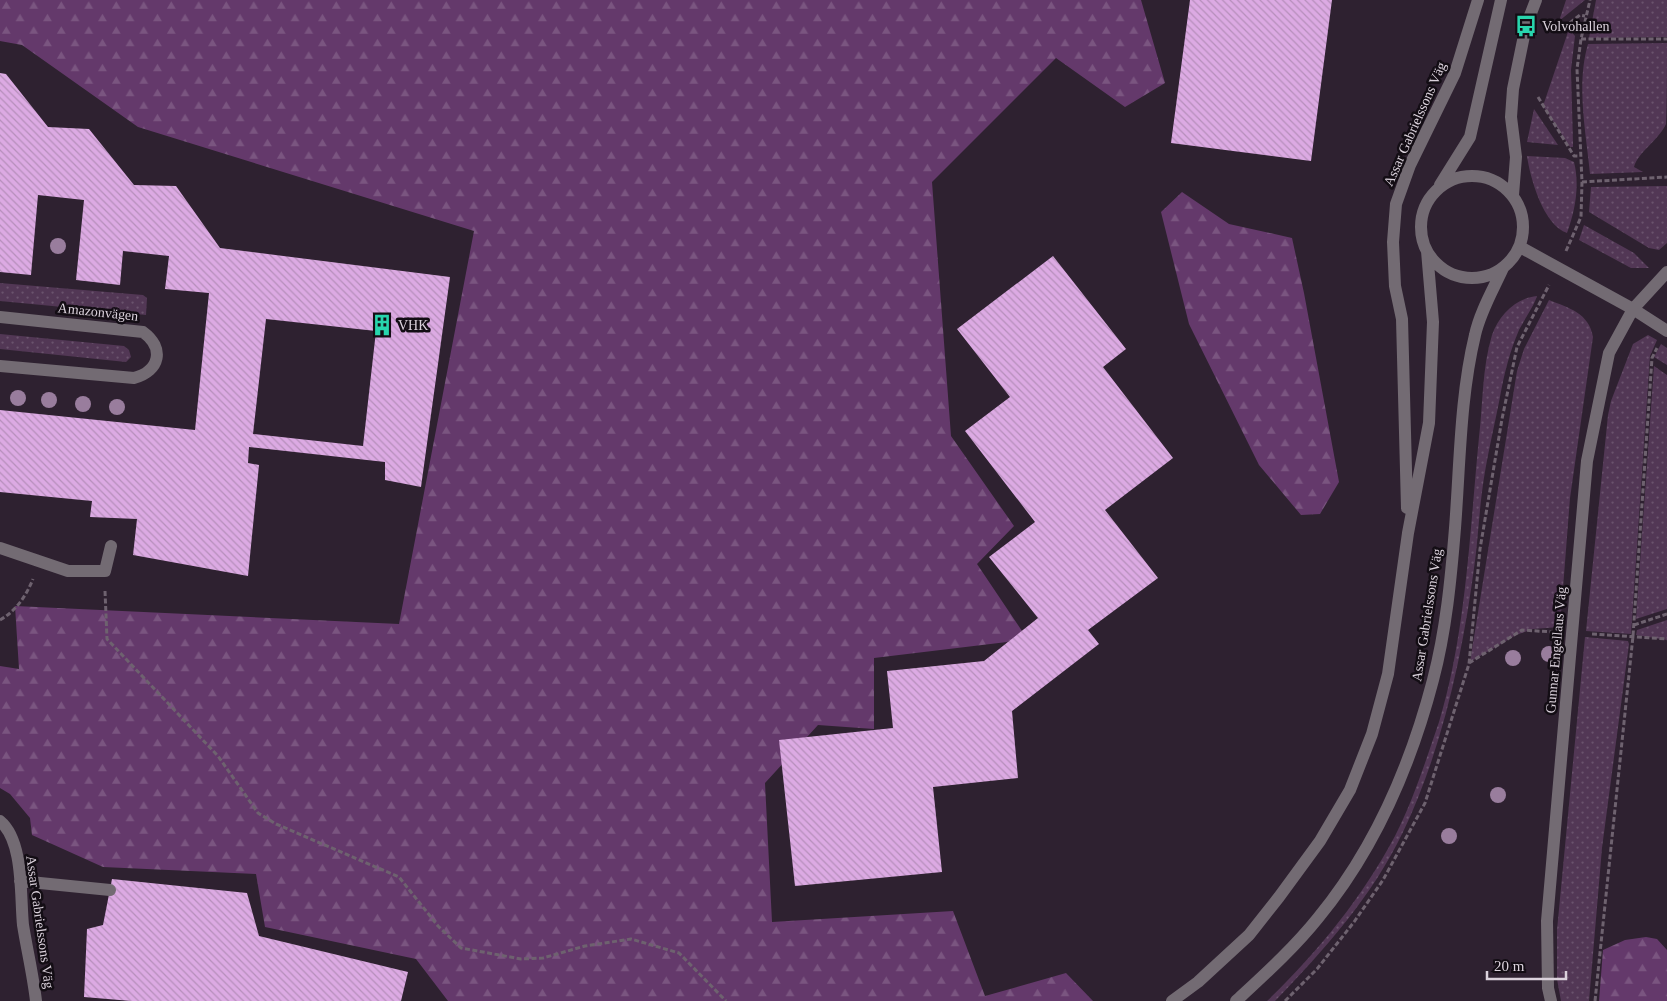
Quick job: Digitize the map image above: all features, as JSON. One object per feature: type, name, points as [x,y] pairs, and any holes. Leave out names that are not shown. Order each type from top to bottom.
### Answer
[{"type":"street","name":"Assar Gabrielssons Väg","points":[[1408,532],[1402,319],[1395,286],[1393,242],[1396,204],[1410,166],[1455,73],[1478,0]]},
{"type":"street","name":"Assar Gabrielssons Väg","points":[[1172,1001],[1198,982],[1248,935],[1320,841],[1350,790],[1372,734],[1388,674],[1408,532],[1428,423],[1433,322],[1427,251],[1421,230],[1422,218],[1430,198],[1470,137],[1501,0]]},
{"type":"street","points":[[1513,195],[1516,157],[1510,117],[1513,89],[1526,26],[1536,0]]},
{"type":"street","points":[[1437,190],[1455,179],[1476,176],[1496,182],[1513,195],[1522,215],[1523,237],[1520,248],[1633,309],[1666,330]]},
{"type":"street","name":"Assar Gabrielssons Väg","points":[[1236,1001],[1278,962],[1319,918],[1360,858],[1389,803],[1413,748],[1434,678],[1444,619],[1455,531],[1468,374],[1475,334],[1503,268],[1520,248]]},
{"type":"street","name":"Assar Gabrielssons Väg","points":[[1427,251],[1445,271],[1461,278],[1479,278],[1503,268]]},
{"type":"street","name":"Gunnar Engellaus Väg","points":[[1551,1001],[1548,988],[1547,922],[1587,461],[1610,353],[1633,309],[1667,272]]},
{"type":"street","name":"Amazonvägen","points":[[0,317],[143,332],[152,339],[157,348],[154,368],[146,375],[134,378],[0,366]]},
{"type":"street","points":[[0,548],[68,572],[105,571],[111,546]]},
{"type":"street","name":"Assar Gabrielssons Väg","points":[[0,821],[10,833],[17,856],[23,924],[36,1001]]},
{"type":"street","points":[[20,882],[110,890]]},
{"type":"path","points":[[1285,1001],[1317,969],[1359,915],[1383,880],[1424,803],[1468,664],[1480,549],[1502,419],[1517,348],[1581,217],[1582,182],[1577,69],[1585,16],[1590,0]]},
{"type":"path","points":[[1558,32],[1580,15],[1585,16]]},
{"type":"path","points":[[1581,39],[1667,39]]},
{"type":"path","points":[[1538,97],[1574,156],[1580,156]]},
{"type":"path","points":[[1582,182],[1667,178]]},
{"type":"path","points":[[1595,1001],[1634,625],[1652,358],[1666,330]]},
{"type":"path","points":[[0,620],[9,615],[27,594],[41,562]]},
{"type":"path","points":[[105,571],[106,639],[218,756],[258,813],[276,824],[399,877],[438,926],[461,948],[528,959],[543,958],[586,946],[631,939],[679,953],[726,1001]]},
{"type":"path","points":[[1634,625],[1667,614]]},
{"type":"shaded area","points":[[1566,0],[1585,0],[1559,21]]},
{"type":"shaded area","points":[[1596,0],[1667,0],[1667,37],[1589,38]]},
{"type":"shaded area","points":[[1569,29],[1575,36],[1571,70],[1573,147],[1570,147],[1543,106]]},
{"type":"shaded area","points":[[1667,43],[1666,124],[1636,162],[1634,167],[1643,172],[1590,174],[1582,92],[1584,60],[1588,44]]},
{"type":"shaded area","points":[[1534,109],[1558,145],[1527,142]]},
{"type":"shaded area","points":[[1527,156],[1565,158],[1574,162],[1577,189],[1567,233],[1551,221],[1545,211],[1531,176]]},
{"type":"shaded area","points":[[1667,186],[1667,243],[1659,250],[1649,248],[1589,212],[1591,187]]},
{"type":"shaded area","points":[[1584,225],[1634,253],[1649,268],[1631,268],[1579,240]]},
{"type":"shaded area","points":[[0,283],[143,295],[147,298],[146,315],[0,301]]},
{"type":"shaded area","points":[[1537,296],[1519,330],[1505,371],[1490,444],[1470,596],[1450,700],[1417,800],[1391,856],[1362,901],[1329,942],[1275,1001],[1267,1001],[1321,944],[1353,903],[1395,836],[1413,795],[1439,722],[1455,653],[1466,581],[1483,386],[1489,347],[1495,328],[1504,314],[1522,300]]},
{"type":"shaded area","points":[[1549,300],[1577,312],[1583,317],[1591,329],[1593,337],[1570,498],[1560,627],[1533,629],[1516,635],[1470,662],[1517,371],[1524,349]]},
{"type":"shaded area","points":[[0,334],[124,346],[129,350],[131,357],[126,362],[0,349]]},
{"type":"shaded area","points":[[1648,335],[1657,340],[1650,356],[1631,634],[1586,631],[1608,415],[1611,401],[1633,344]]},
{"type":"shaded area","points":[[1661,344],[1667,348],[1667,365],[1654,357]]},
{"type":"shaded area","points":[[1654,366],[1667,375],[1667,609],[1636,619]]},
{"type":"shaded area","points":[[1667,620],[1667,640],[1636,635],[1637,630]]},
{"type":"shaded area","points":[[1585,637],[1628,641],[1629,644],[1602,848],[1589,1001],[1561,1001],[1557,979],[1557,930]]},
{"type":"green space","points":[[0,0],[1141,0],[1165,83],[1125,107],[1056,58],[932,182],[951,436],[1014,526],[977,564],[1024,634],[1007,642],[874,658],[874,729],[818,725],[765,783],[772,922],[953,911],[985,996],[1066,973],[1093,1001],[448,1001],[416,959],[265,927],[256,874],[103,867],[32,835],[30,818],[10,794],[0,788],[0,666],[19,669],[15,606],[399,624],[474,231],[138,127],[22,45],[0,41]]},
{"type":"green space","points":[[1182,192],[1229,224],[1292,238],[1339,482],[1320,514],[1301,515],[1259,465],[1189,324],[1161,212]]},
{"type":"green space","points":[[1646,937],[1657,939],[1667,950],[1667,1001],[1599,1001],[1603,950],[1625,940]]},
{"type":"building","points":[[1190,0],[1332,0],[1311,161],[1171,143]]},
{"type":"building","name":"VHK","points":[[0,73],[6,74],[48,127],[89,129],[134,185],[176,186],[220,248],[450,277],[421,487],[385,480],[385,462],[249,447],[248,463],[259,465],[248,576],[133,555],[137,519],[90,517],[92,501],[0,492],[0,410],[195,430],[209,293],[165,289],[169,256],[123,251],[120,285],[76,280],[84,200],[38,195],[31,275],[0,272]],"holes":[[[266,319],[376,331],[363,446],[253,434]]]},
{"type":"building","points":[[1053,256],[1126,349],[1103,367],[1173,458],[1105,510],[1158,578],[1088,630],[1099,644],[1012,711],[1018,778],[933,787],[942,872],[795,886],[779,740],[893,728],[887,671],[984,661],[1038,618],[989,557],[1035,522],[965,431],[1010,397],[957,329]]},
{"type":"building","points":[[112,879],[247,893],[259,936],[408,972],[401,1001],[131,1001],[84,997],[87,929],[103,925]]},
{"type":"place","name":"Volvohallen","points":[[1526,26]]},
{"type":"place","name":"VHK","points":[[382,325]]}]
